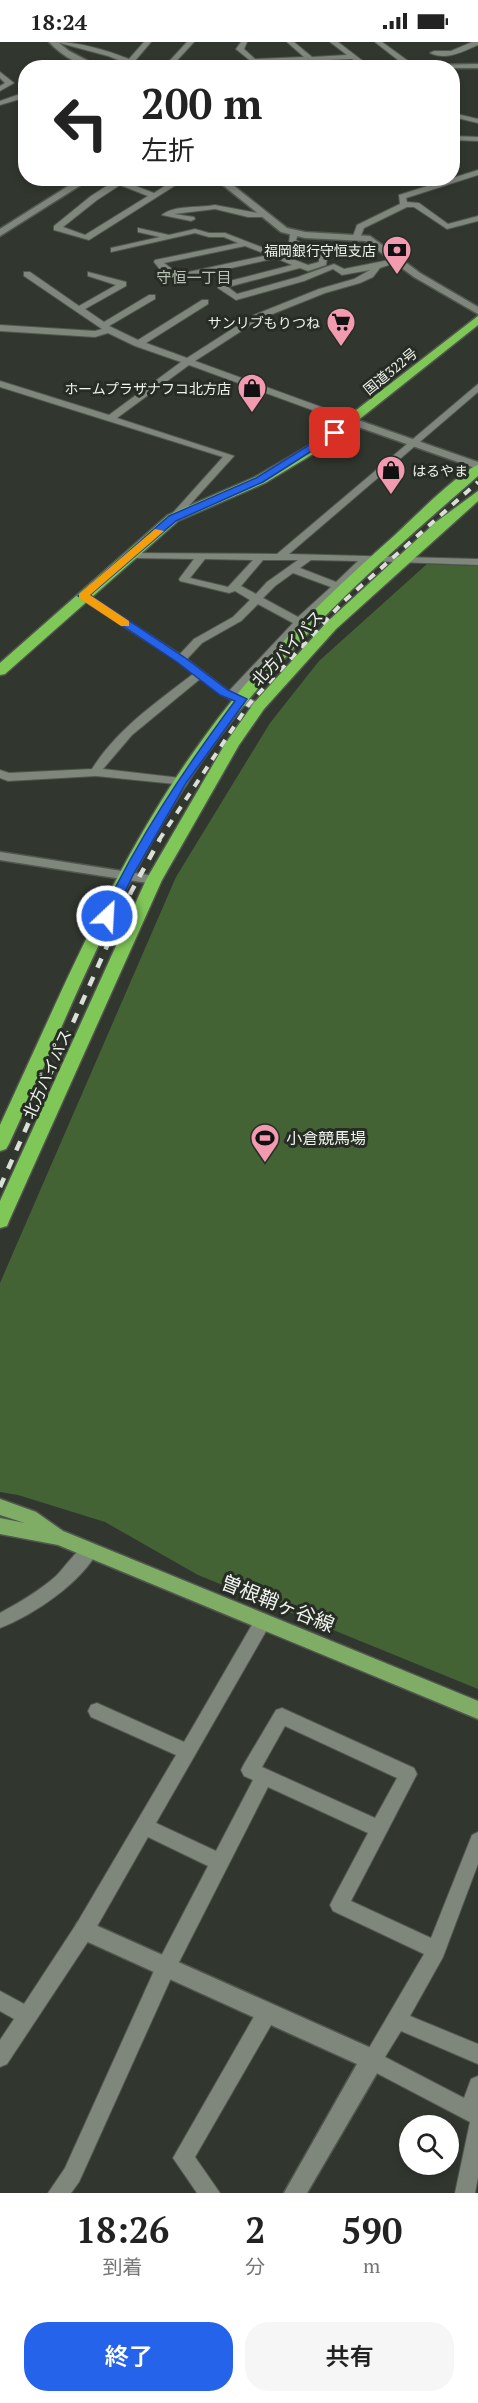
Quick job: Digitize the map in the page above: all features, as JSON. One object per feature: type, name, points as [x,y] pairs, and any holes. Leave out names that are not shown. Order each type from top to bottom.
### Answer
[{"type":"highway","name":"国道322号","points":[[0,671],[172,519],[218,500],[285,466],[351,421],[478,320]]},
{"type":"highway","name":"北方バイパス","points":[[0,1144],[127,875],[181,782],[236,697],[315,619],[372,558],[478,467]]},
{"type":"highway","name":"北方バイパス","points":[[0,1221],[130,938],[154,880],[232,744],[259,706],[331,626],[478,495]]},
{"type":"main road","name":"曽根鞘ヶ谷線","points":[[0,1508],[30,1517],[60,1538]]},
{"type":"main road","name":"曽根鞘ヶ谷線","points":[[0,1526],[60,1538],[478,1710]]},
{"type":"street","points":[[53,42],[66,53],[81,60]]},
{"type":"street","points":[[59,42],[103,52],[120,60]]},
{"type":"street","points":[[103,52],[112,42]]},
{"type":"street","points":[[134,60],[148,42]]},
{"type":"street","points":[[173,60],[190,42]]},
{"type":"street","points":[[244,42],[240,49],[252,60]]},
{"type":"street","points":[[290,42],[311,59]]},
{"type":"street","points":[[333,42],[360,60]]},
{"type":"street","points":[[378,42],[403,60]]},
{"type":"street","points":[[432,42],[436,60]]},
{"type":"street","points":[[434,53],[452,53],[478,42]]},
{"type":"street","points":[[282,60],[356,57]]},
{"type":"street","points":[[460,66],[478,66]]},
{"type":"street","points":[[0,74],[10,81],[9,85],[0,87]]},
{"type":"street","points":[[0,103],[17,97]]},
{"type":"street","points":[[460,117],[478,121]]},
{"type":"street","points":[[460,138],[478,139]]},
{"type":"street","points":[[460,178],[478,172]]},
{"type":"street","points":[[0,233],[75,186]]},
{"type":"street","points":[[113,186],[57,228],[86,237],[168,186]]},
{"type":"street","points":[[134,186],[153,195]]},
{"type":"street","points":[[228,186],[264,215],[294,234],[357,236],[374,241],[430,283],[478,311]]},
{"type":"street","points":[[405,204],[402,197],[435,186]]},
{"type":"street","points":[[357,236],[360,227],[398,210],[405,204],[416,205],[447,227],[478,218]]},
{"type":"street","points":[[191,219],[166,215],[175,210],[194,212],[215,207],[248,215],[264,215]]},
{"type":"street","points":[[141,230],[168,237]]},
{"type":"street","points":[[114,249],[195,231],[209,235],[225,235],[308,268],[323,263],[323,258],[292,241],[294,234]]},
{"type":"street","points":[[245,244],[158,262],[165,270],[178,277],[276,256]]},
{"type":"street","points":[[300,265],[221,286],[236,297],[301,279],[334,266],[342,272],[399,260]]},
{"type":"street","points":[[110,419],[188,361],[257,317],[322,291],[357,282],[370,275],[377,266]]},
{"type":"street","points":[[27,274],[106,328],[138,344],[478,467]]},
{"type":"street","points":[[79,309],[123,285],[91,274]]},
{"type":"street","points":[[0,328],[94,334],[152,297]]},
{"type":"street","points":[[138,344],[205,302]]},
{"type":"street","points":[[0,384],[229,456],[172,519]]},
{"type":"street","points":[[279,558],[478,387]]},
{"type":"street","points":[[133,555],[372,558],[478,562]]},
{"type":"street","points":[[201,557],[184,579],[229,590],[235,587],[260,557]]},
{"type":"street","points":[[181,659],[198,641],[237,619],[271,584],[308,558]]},
{"type":"street","points":[[236,697],[299,622],[336,585],[372,558]]},
{"type":"street","points":[[292,569],[336,585]]},
{"type":"street","points":[[235,587],[299,622]]},
{"type":"street","points":[[83,596],[236,697],[259,706]]},
{"type":"street","points":[[96,772],[104,754],[159,705],[200,674]]},
{"type":"street","points":[[0,774],[8,777],[96,772],[181,782]]},
{"type":"street","points":[[0,856],[154,880]]},
{"type":"street","points":[[0,1621],[50,1592],[69,1576],[90,1550]]},
{"type":"street","points":[[0,2057],[84,1930],[263,1621]]},
{"type":"street","points":[[97,1711],[187,1752]]},
{"type":"street","points":[[379,1829],[250,1770],[282,1716],[408,1774],[339,1905],[436,1950]]},
{"type":"street","points":[[58,2193],[72,2175],[165,1968],[264,1776]]},
{"type":"street","points":[[144,1826],[220,1862]]},
{"type":"street","points":[[295,2193],[436,1950],[478,1841]]},
{"type":"street","points":[[84,1930],[372,2060],[475,2117]]},
{"type":"street","points":[[0,2000],[27,2016]]},
{"type":"street","points":[[210,2193],[183,2158],[267,2013]]},
{"type":"street","points":[[397,2020],[478,2054]]},
{"type":"street","points":[[465,2193],[478,2086]]},
{"type":"green space","name":"小倉競馬場","points":[[427,564],[478,566],[478,1689],[198,1575],[105,1522],[18,1495],[0,1492],[0,1283],[176,877],[270,723],[319,661]]},
{"type":"railway","points":[[159,840],[249,704],[343,602],[478,482]]},
{"type":"railway","points":[[0,1187],[131,892],[160,839]]},
{"type":"slow traffic","points":[[125,623],[83,596],[159,531]]},
{"type":"place","name":"福岡銀行守恒支店","points":[[397,276]]},
{"type":"place","name":"サンリブもりつね","points":[[341,348]]},
{"type":"place","name":"ホームプラザナフコ北方店","points":[[252,414]]},
{"type":"place","name":"はるやま","points":[[391,496]]},
{"type":"place","name":"小倉競馬場","points":[[265,1164]]},
{"type":"district","name":"守恒一丁目","points":[[194,277]]},
{"type":"route","points":[[107,916],[127,875],[181,782],[242,699],[224,693],[181,659],[83,596],[172,519],[260,480],[303,456],[335,433]]}]
